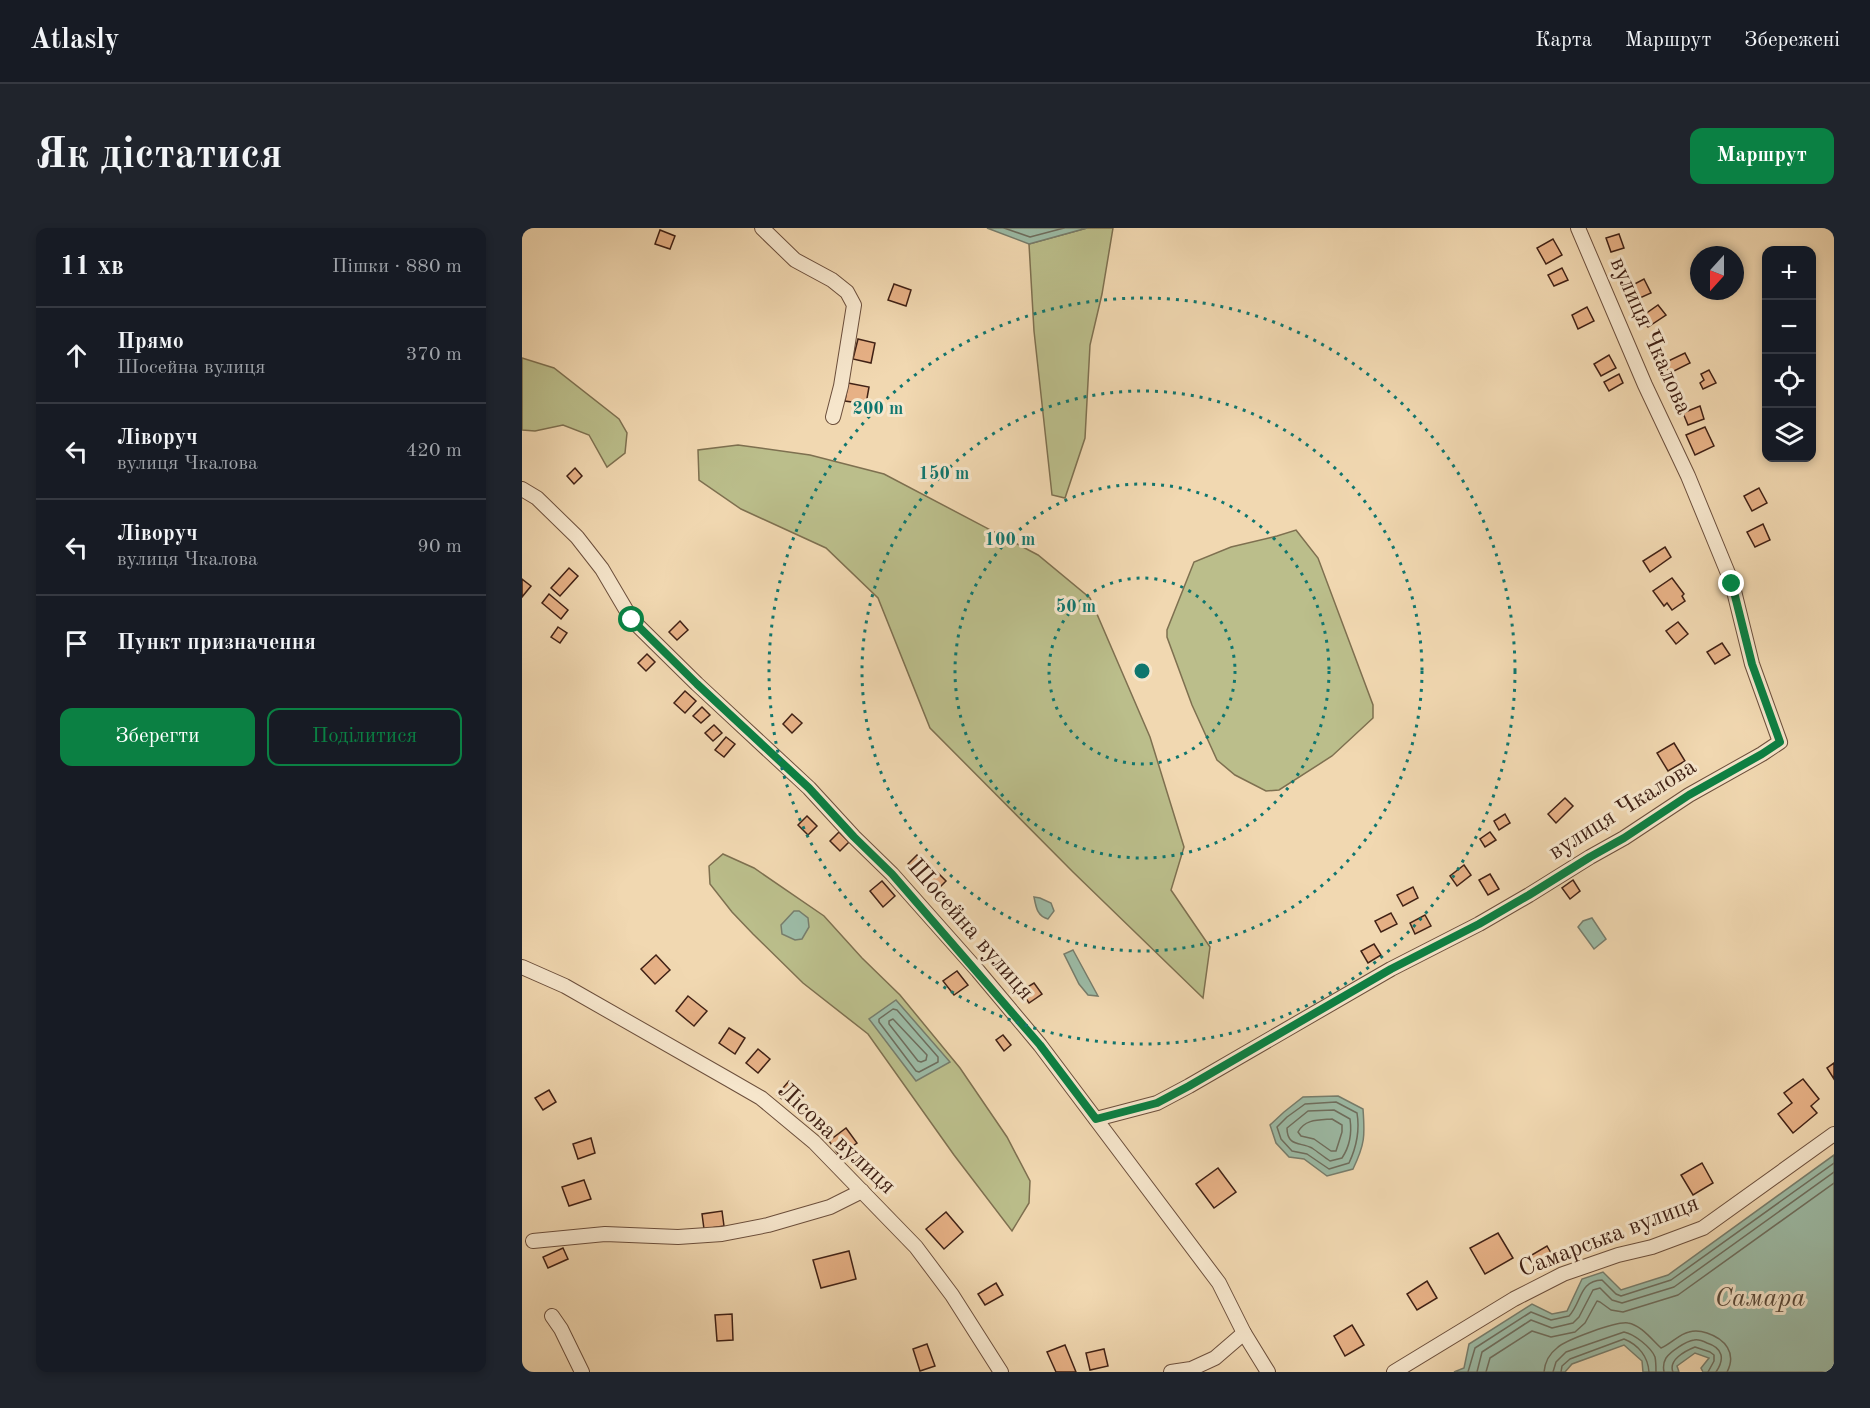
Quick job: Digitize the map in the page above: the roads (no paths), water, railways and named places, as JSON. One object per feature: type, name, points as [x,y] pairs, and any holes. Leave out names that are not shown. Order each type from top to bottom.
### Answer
[{"type":"street","points":[[762,228],[795,260],[832,280],[847,292],[854,305],[833,417]]},
{"type":"street","name":"вулиця Чкалова","points":[[1096,1119],[1157,1103],[1189,1086],[1391,969],[1479,924],[1529,895],[1624,838],[1689,795],[1780,742],[1752,664],[1732,584],[1688,476],[1645,385],[1578,228]]},
{"type":"street","name":"Шосейна вулиця","points":[[522,489],[537,498],[577,537],[602,569],[632,620],[809,788],[892,874],[1040,1045],[1219,1283],[1244,1333],[1268,1372]]},
{"type":"street","name":"Лісова вулиця","points":[[522,967],[565,987],[761,1098],[814,1142],[916,1246],[1001,1372]]},
{"type":"street","name":"Самарська вулиця","points":[[1394,1372],[1514,1299],[1563,1274],[1618,1255],[1652,1247],[1703,1228],[1834,1134]]},
{"type":"street","points":[[533,1241],[605,1233],[678,1238],[722,1234],[768,1225],[830,1208],[862,1191]]},
{"type":"street","points":[[552,1316],[582,1372]]},
{"type":"street","points":[[1171,1372],[1191,1369],[1215,1358],[1244,1333]]},
{"type":"water","points":[[987,228],[1087,228],[1029,244]]},
{"type":"water","points":[[1034,897],[1051,903],[1054,911],[1048,919],[1039,913]]},
{"type":"water","points":[[794,911],[799,911],[808,918],[809,927],[802,939],[795,940],[782,934],[781,925]]},
{"type":"water","points":[[1592,918],[1606,939],[1594,949],[1578,927],[1583,921]]},
{"type":"water","points":[[1073,950],[1098,996],[1088,995],[1079,984],[1064,954]]},
{"type":"water","points":[[896,1000],[950,1062],[916,1081],[869,1019]]},
{"type":"water","points":[[1338,1096],[1363,1109],[1363,1140],[1353,1169],[1327,1176],[1304,1159],[1289,1157],[1276,1143],[1270,1125],[1303,1097]]},
{"type":"water","name":"Самара","points":[[1834,1155],[1834,1372],[1703,1372],[1701,1368],[1709,1358],[1695,1353],[1677,1366],[1679,1372],[1643,1372],[1642,1361],[1624,1345],[1572,1364],[1565,1372],[1454,1372],[1464,1368],[1469,1344],[1532,1304],[1552,1314],[1567,1311],[1582,1279],[1603,1272],[1621,1290],[1668,1275]]}]
